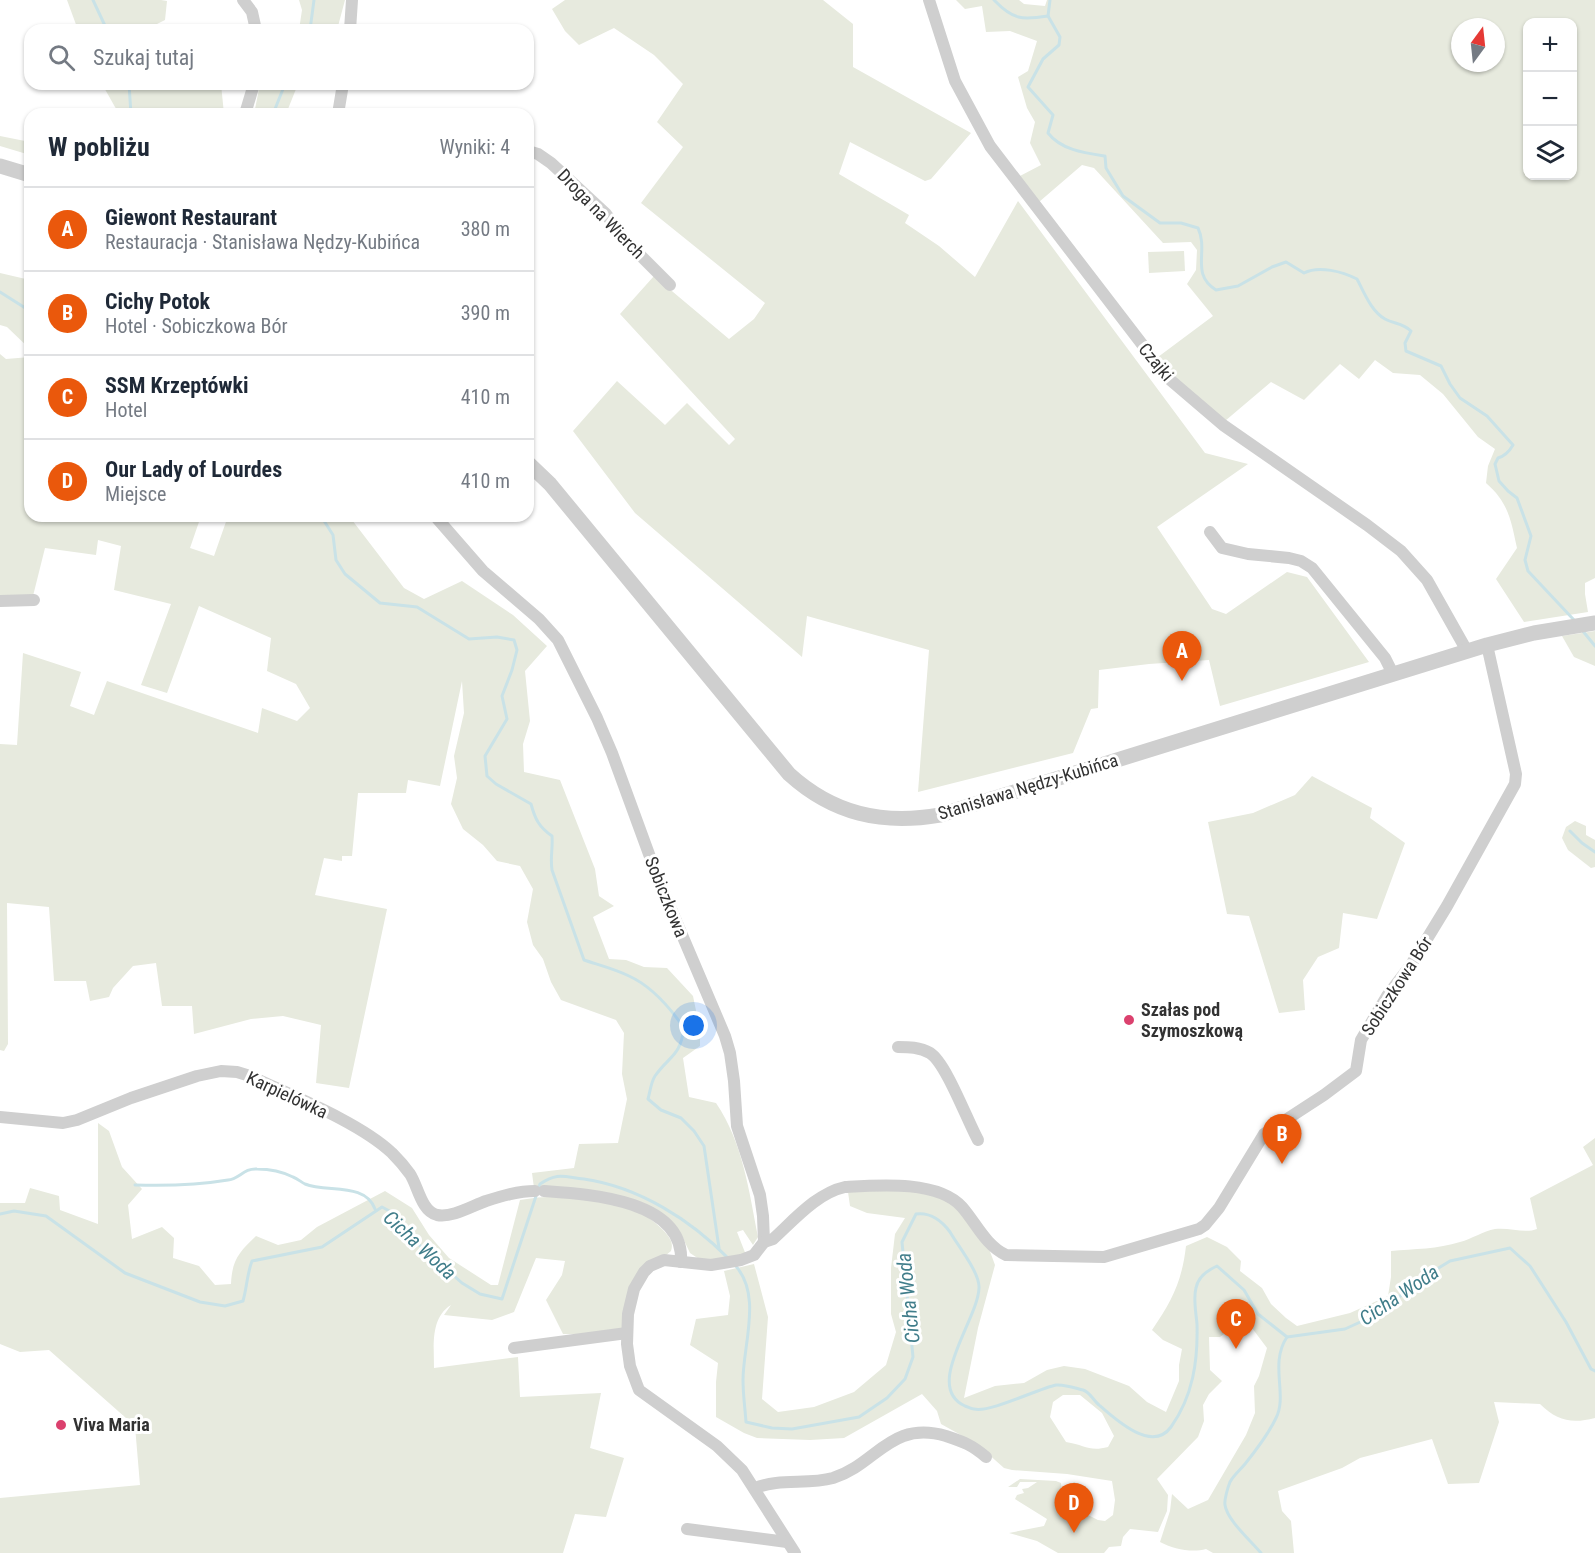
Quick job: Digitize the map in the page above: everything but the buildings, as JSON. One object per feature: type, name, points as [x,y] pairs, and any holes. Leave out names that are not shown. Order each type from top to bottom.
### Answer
[{"type":"street","points":[[243,0],[252,12],[255,24]]},
{"type":"street","points":[[350,24],[352,0]]},
{"type":"street","name":"Czajki","points":[[929,0],[955,81],[990,146],[1168,378],[1223,425],[1401,551],[1427,580],[1467,651]]},
{"type":"street","points":[[247,108],[253,90]]},
{"type":"street","points":[[339,108],[342,90]]},
{"type":"street","name":"Droga na Wierch","points":[[534,153],[551,163],[606,214],[624,239],[670,285]]},
{"type":"street","points":[[0,166],[24,173]]},
{"type":"street","name":"Stanisława Nędzy-Kubińca","points":[[534,469],[550,484],[789,774],[816,795],[833,804],[861,814],[885,819],[940,815],[1487,645],[1559,628],[1595,623]]},
{"type":"street","name":"Sobiczkowa","points":[[440,522],[483,571],[539,619],[558,640],[597,718],[657,876],[730,1053],[737,1126],[760,1196],[764,1242]]},
{"type":"street","points":[[1209,532],[1222,548],[1248,554],[1289,558],[1301,561],[1312,568],[1385,658],[1392,674]]},
{"type":"street","points":[[0,602],[34,600]]},
{"type":"street","name":"Sobiczkowa Bór","points":[[764,1242],[773,1239],[816,1201],[845,1186],[905,1187],[941,1193],[957,1202],[979,1232],[1006,1255],[1104,1257],[1205,1226],[1219,1208],[1264,1134],[1356,1071],[1361,1040],[1388,996],[1411,966],[1515,784],[1516,773],[1487,645]]},
{"type":"street","points":[[898,1047],[912,1047],[931,1053],[941,1065],[978,1140]]},
{"type":"street","name":"Karpielówka","points":[[0,1117],[49,1123],[76,1120],[131,1098],[197,1076],[221,1071],[237,1072],[344,1121],[380,1144],[392,1153],[410,1174],[424,1203],[435,1214],[453,1213],[515,1192],[578,1193],[618,1199],[645,1209],[665,1224],[681,1248],[681,1262]]},
{"type":"street","points":[[764,1242],[754,1255],[741,1260],[716,1264],[660,1261],[644,1272],[638,1280],[630,1302],[627,1333],[630,1366],[639,1390],[717,1446],[730,1458],[755,1488],[795,1553]]},
{"type":"street","points":[[514,1348],[627,1333]]},
{"type":"street","points":[[755,1488],[774,1482],[824,1480],[837,1477],[892,1442],[912,1433],[934,1432],[970,1444],[987,1457]]},
{"type":"street","points":[[687,1529],[787,1542]]},
{"type":"shaded area","points":[[67,0],[167,1],[165,20],[157,24],[76,24]]},
{"type":"shaded area","points":[[299,0],[345,0],[339,24],[300,24],[302,10]]},
{"type":"shaded area","points":[[565,0],[823,0],[853,24],[853,67],[971,133],[931,179],[925,181],[850,142],[839,174],[909,215],[905,223],[939,246],[975,277],[1018,201],[1205,453],[1248,464],[1157,527],[1212,609],[1226,614],[1287,572],[1307,577],[1369,662],[1220,706],[1209,660],[1099,670],[1098,708],[1091,709],[1073,753],[918,792],[929,650],[807,616],[802,657],[635,513],[573,431],[617,381],[665,425],[687,403],[729,445],[735,439],[620,314],[654,276],[729,339],[754,319],[765,303],[641,203],[683,147],[657,122],[683,84],[654,55],[614,28],[579,45],[565,31],[552,9]]},
{"type":"shaded area","points":[[956,0],[1019,0],[1024,4],[1045,6],[1047,0],[1595,0],[1595,578],[1585,583],[1588,612],[1524,622],[1496,579],[1517,548],[1511,521],[1504,505],[1486,483],[1488,466],[1495,449],[1478,437],[1443,394],[1420,375],[1393,373],[1375,360],[1359,379],[1340,364],[1304,400],[1271,382],[1225,421],[1186,389],[1158,357],[1213,316],[1187,284],[1196,270],[1197,250],[1191,242],[1163,243],[1094,168],[1082,165],[1039,202],[1018,177],[1041,165],[1030,143],[1035,122],[1027,108],[1018,77],[1028,71],[1037,41],[1010,31],[986,32],[982,6],[965,9]]},
{"type":"shaded area","points":[[105,90],[222,90],[223,108],[116,108]]},
{"type":"shaded area","points":[[259,90],[296,90],[288,108],[255,108]]},
{"type":"shaded area","points":[[0,136],[24,141],[24,153],[0,146]]},
{"type":"shaded area","points":[[1184,251],[1185,271],[1149,273],[1148,252]]},
{"type":"shaded area","points":[[0,273],[24,279],[24,343],[7,327],[0,325]]},
{"type":"shaded area","points":[[0,354],[6,359],[24,358],[24,522],[199,522],[190,548],[214,556],[226,522],[354,522],[404,588],[424,599],[462,581],[513,615],[547,646],[525,671],[530,721],[523,744],[524,772],[560,780],[595,869],[599,896],[614,906],[593,917],[609,959],[626,960],[644,967],[667,968],[693,996],[700,1030],[700,1046],[683,1058],[689,1097],[716,1103],[733,1134],[748,1185],[758,1237],[753,1245],[743,1230],[737,1232],[746,1255],[716,1261],[699,1259],[690,1253],[682,1236],[663,1216],[534,1188],[532,1173],[574,1168],[579,1144],[618,1143],[627,1099],[622,1074],[624,1033],[616,1020],[561,1000],[551,982],[543,959],[533,945],[527,922],[533,889],[520,866],[497,861],[483,845],[463,829],[451,804],[457,778],[454,756],[464,713],[462,681],[440,786],[408,780],[406,793],[358,793],[352,856],[342,856],[342,861],[324,858],[315,895],[387,909],[349,1088],[316,1083],[321,1025],[283,1016],[251,1019],[194,1034],[192,1006],[162,1006],[156,963],[133,966],[113,988],[109,997],[90,1001],[86,981],[54,981],[49,907],[7,903],[8,1044],[4,1051],[0,1050],[0,744],[17,745],[23,653],[81,672],[70,706],[94,715],[107,681],[258,733],[262,708],[297,721],[310,708],[296,684],[267,671],[271,638],[199,606],[167,693],[141,685],[171,604],[114,590],[121,546],[98,540],[96,555],[45,548],[33,596],[0,598]]},
{"type":"shaded area","points":[[1595,631],[1595,666],[1574,657],[1562,636]]},
{"type":"shaded area","points":[[1312,776],[1372,808],[1370,818],[1405,843],[1377,919],[1343,913],[1339,948],[1318,957],[1303,980],[1305,1010],[1279,1013],[1249,916],[1227,914],[1208,822],[1253,813],[1295,795]]},
{"type":"shaded area","points":[[1575,821],[1586,826],[1586,835],[1595,840],[1595,867],[1591,868],[1568,850],[1562,838],[1566,827]]},
{"type":"shaded area","points":[[98,1123],[109,1131],[122,1167],[142,1189],[128,1205],[132,1239],[162,1227],[174,1238],[173,1258],[199,1266],[215,1285],[231,1284],[233,1269],[238,1257],[256,1236],[278,1245],[301,1240],[317,1227],[385,1191],[412,1208],[429,1235],[449,1258],[491,1285],[498,1285],[520,1200],[564,1197],[611,1202],[641,1213],[652,1220],[669,1238],[672,1245],[671,1251],[630,1285],[622,1315],[622,1328],[598,1334],[563,1334],[546,1300],[562,1275],[565,1261],[536,1258],[514,1312],[492,1320],[444,1315],[451,1305],[439,1317],[436,1325],[434,1368],[518,1357],[520,1397],[601,1393],[590,1448],[624,1458],[606,1517],[575,1514],[563,1553],[0,1553],[0,1498],[140,1485],[135,1426],[49,1350],[20,1352],[0,1344],[0,1203],[25,1203],[30,1188],[59,1196],[60,1210],[98,1224]]},
{"type":"shaded area","points":[[1595,1138],[1595,1418],[1579,1421],[1565,1420],[1546,1410],[1540,1404],[1494,1402],[1499,1422],[1479,1483],[1448,1484],[1432,1439],[1360,1458],[1342,1468],[1278,1491],[1282,1511],[1291,1521],[1294,1553],[1213,1553],[1206,1549],[1183,1550],[1160,1542],[1170,1511],[1172,1494],[1188,1509],[1208,1500],[1246,1435],[1255,1413],[1254,1386],[1267,1348],[1252,1328],[1241,1321],[1220,1337],[1209,1337],[1210,1370],[1222,1381],[1209,1394],[1203,1405],[1204,1421],[1198,1437],[1157,1479],[1168,1495],[1167,1511],[1158,1532],[1130,1529],[1123,1537],[1121,1546],[1109,1547],[1104,1553],[1058,1553],[1037,1541],[1009,1533],[1044,1526],[1047,1519],[1015,1499],[1017,1495],[1024,1493],[1022,1489],[1037,1482],[1020,1482],[1017,1487],[1008,1487],[1020,1479],[1056,1481],[1061,1483],[1068,1507],[1073,1509],[1075,1504],[1070,1486],[1074,1482],[1083,1487],[1084,1494],[1090,1502],[1088,1515],[1105,1521],[1113,1515],[1115,1500],[1112,1481],[1004,1468],[977,1444],[941,1424],[937,1411],[922,1394],[844,1438],[810,1440],[757,1438],[716,1417],[718,1363],[690,1345],[696,1319],[728,1315],[730,1296],[724,1271],[754,1264],[768,1317],[762,1399],[778,1412],[814,1407],[854,1392],[886,1365],[896,1332],[891,1314],[891,1268],[895,1234],[905,1218],[867,1213],[850,1206],[848,1192],[873,1190],[941,1193],[960,1205],[988,1246],[995,1265],[978,1328],[964,1398],[995,1386],[1024,1383],[1047,1370],[1064,1366],[1085,1369],[1129,1386],[1147,1402],[1166,1412],[1179,1381],[1182,1349],[1163,1340],[1152,1330],[1175,1290],[1182,1270],[1186,1246],[1207,1237],[1227,1247],[1241,1261],[1240,1271],[1262,1288],[1271,1304],[1297,1326],[1350,1313],[1388,1296],[1391,1251],[1452,1244],[1495,1229],[1527,1231],[1537,1229],[1530,1198],[1593,1165],[1583,1147]],"holes":[[[1063,1395],[1080,1395],[1102,1413],[1114,1436],[1108,1447],[1091,1448],[1066,1442],[1050,1417],[1053,1402]]]},
{"type":"waterway","points":[[93,0],[104,24]]},
{"type":"waterway","points":[[311,24],[314,0]]},
{"type":"waterway","points":[[994,0],[1007,12],[1018,17],[1048,16],[1060,37],[1059,45],[1043,59],[1028,87],[1053,115],[1048,133],[1066,147],[1105,156],[1106,168],[1123,196],[1160,223],[1181,223],[1198,228],[1202,245],[1202,269],[1208,284],[1216,290],[1238,286],[1286,262],[1304,273],[1331,270],[1357,279],[1368,301],[1380,316],[1405,326],[1411,331],[1405,343],[1406,351],[1441,366],[1460,398],[1487,416],[1513,445],[1507,453],[1498,458],[1495,464],[1499,481],[1517,498],[1531,536],[1525,560],[1528,571],[1574,620]]},
{"type":"waterway","points":[[1048,16],[1050,0]]},
{"type":"waterway","points":[[129,90],[131,108]]},
{"type":"waterway","points":[[275,108],[283,90]]},
{"type":"waterway","points":[[0,292],[24,307]]},
{"type":"waterway","points":[[325,522],[333,535],[336,560],[345,574],[380,603],[417,607],[469,639],[497,637],[514,640],[517,650],[502,696],[507,719],[485,756],[487,776],[496,784],[531,804],[538,822],[552,836],[552,870],[584,960],[613,969],[637,980],[667,1006],[684,1028],[680,1045],[654,1078],[648,1099],[661,1110],[681,1118],[704,1146],[719,1248]]},
{"type":"waterway","points":[[1582,630],[1595,646]]},
{"type":"waterway","points":[[1570,831],[1595,852]]},
{"type":"waterway","points":[[135,1185],[217,1182],[232,1179],[252,1169],[266,1170],[285,1174],[314,1187],[344,1190],[363,1195],[375,1209]]},
{"type":"waterway","name":"Cicha Woda","points":[[538,1189],[540,1184],[546,1180],[561,1176],[625,1189],[663,1207],[681,1219],[729,1259]]},
{"type":"waterway","name":"Cicha Woda","points":[[0,1214],[14,1211],[46,1216],[125,1273],[200,1302],[225,1306],[243,1301],[252,1261],[322,1247],[382,1207],[393,1213],[409,1236],[462,1283],[480,1294],[502,1299],[536,1196]]},
{"type":"waterway","name":"Cicha Woda","points":[[734,1264],[743,1276],[750,1304],[743,1380],[746,1422],[772,1428],[792,1429],[859,1417],[887,1398],[905,1379],[913,1357],[902,1242],[916,1214],[931,1216],[947,1228],[976,1275],[979,1288],[976,1301],[956,1352],[949,1384],[954,1397],[972,1409],[991,1408],[1048,1387],[1062,1385],[1085,1391],[1124,1425],[1134,1431],[1154,1437],[1163,1434],[1171,1427],[1189,1391],[1196,1351],[1195,1292],[1201,1277],[1217,1266],[1244,1290],[1258,1314],[1287,1337],[1345,1329],[1380,1313],[1419,1280],[1450,1261],[1510,1248],[1530,1266],[1566,1322],[1591,1369],[1595,1371]]},
{"type":"waterway","points":[[1261,1553],[1230,1517],[1225,1500],[1231,1480],[1258,1447],[1276,1418],[1280,1399],[1279,1358],[1287,1337]]},
{"type":"place","name":"Giewont Restaurant","points":[[1182,681]]},
{"type":"place","name":"Szałas pod Szymoszkową","points":[[1129,1020]]},
{"type":"place","name":"Cichy Potok","points":[[1282,1164]]},
{"type":"place","name":"SSM Krzeptówki","points":[[1236,1349]]},
{"type":"place","name":"Viva Maria","points":[[61,1425]]},
{"type":"place","name":"Our Lady of Lourdes","points":[[1074,1533]]}]
